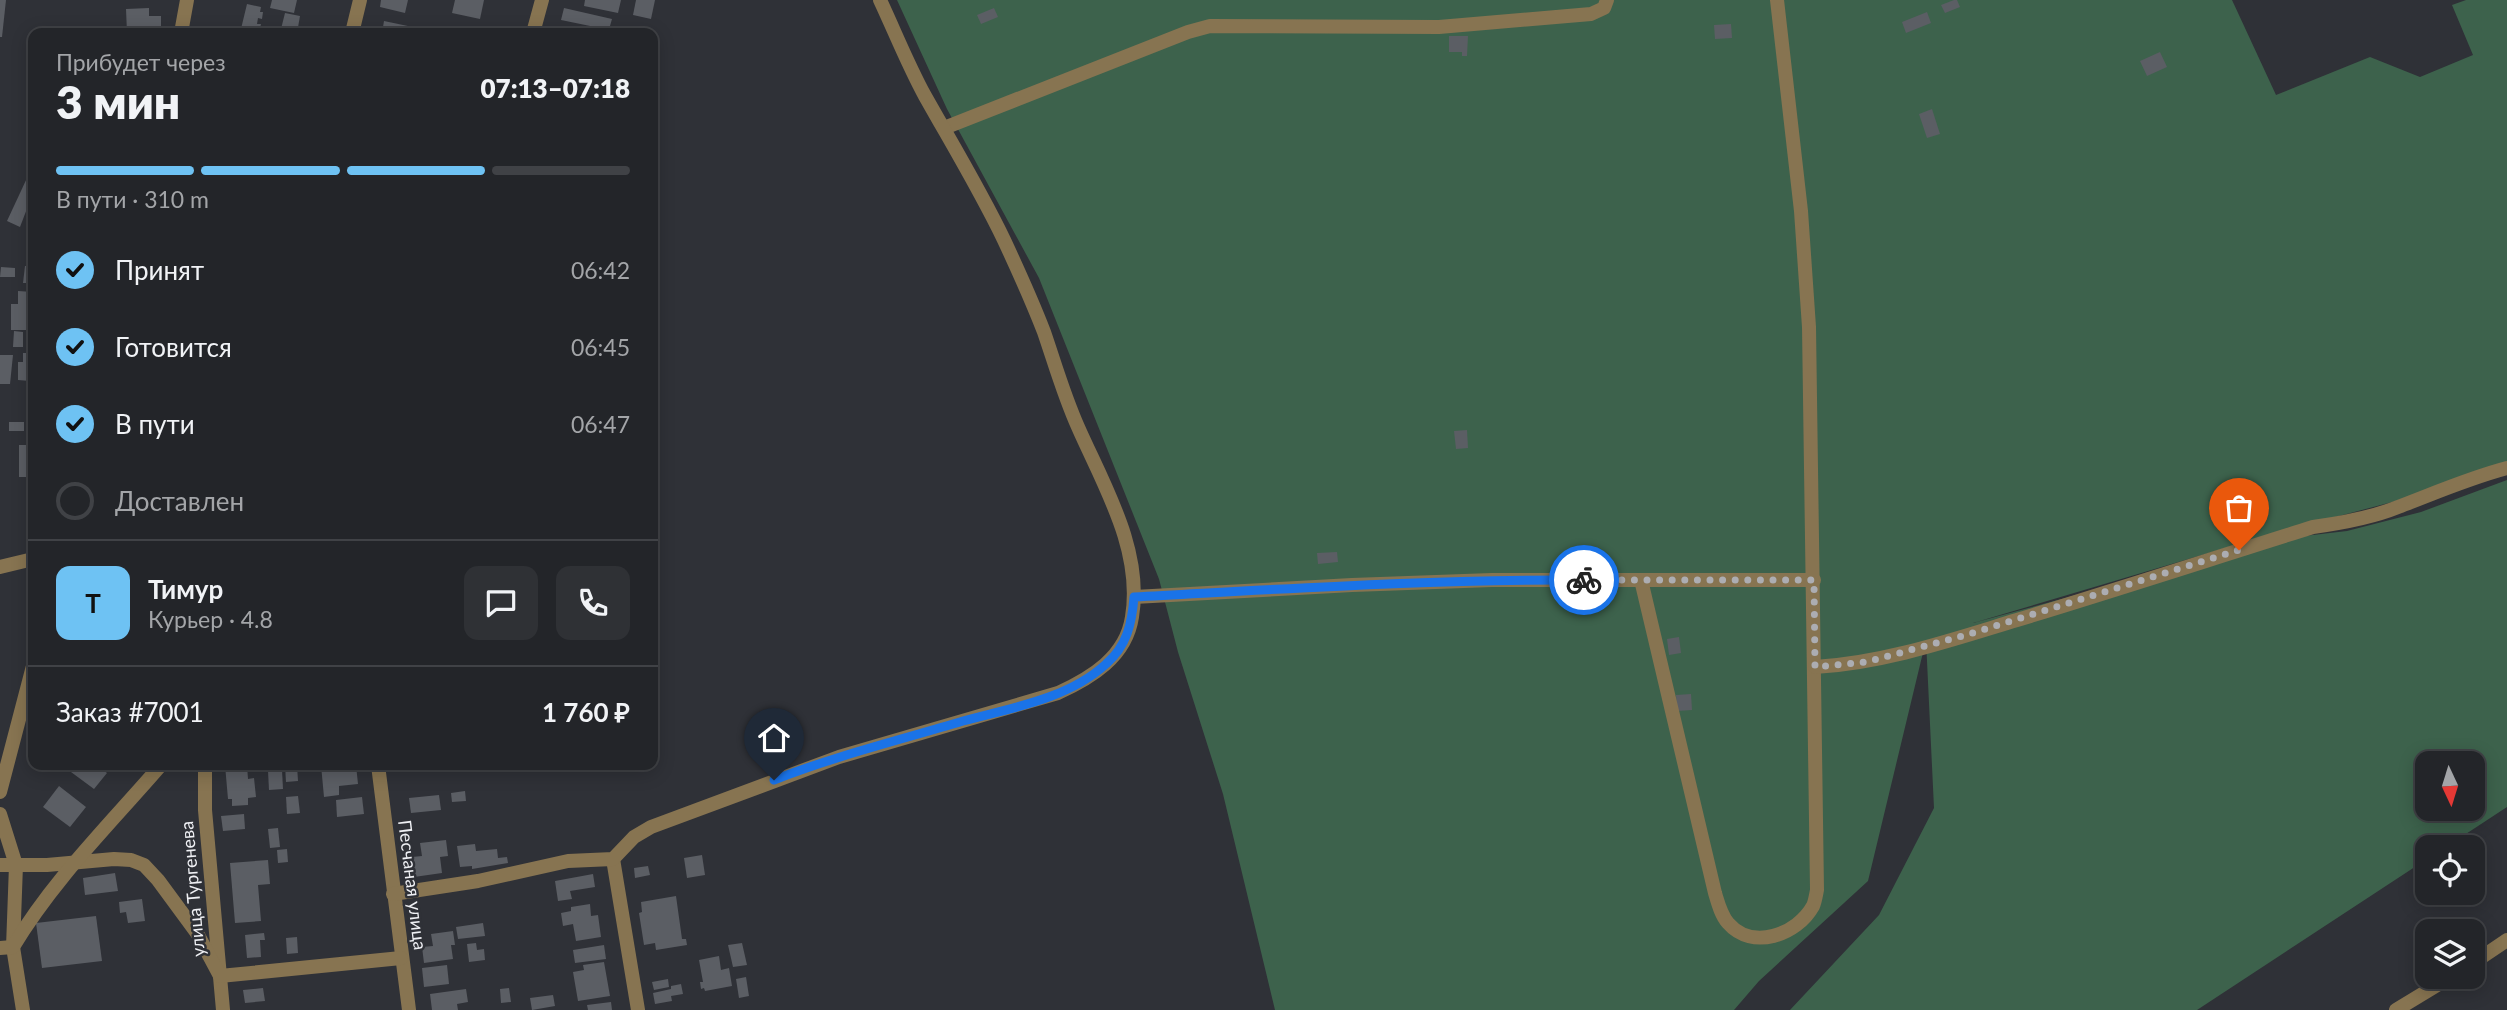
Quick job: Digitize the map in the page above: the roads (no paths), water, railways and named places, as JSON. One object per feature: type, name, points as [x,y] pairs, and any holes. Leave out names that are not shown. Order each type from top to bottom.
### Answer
[{"type":"street","points":[[182,28],[187,0]]},
{"type":"street","points":[[353,28],[359,0]]},
{"type":"street","points":[[534,28],[542,0]]},
{"type":"street","points":[[393,894],[478,881],[568,861],[613,859],[634,837],[651,827],[795,772],[1058,693],[1086,680],[1108,663],[1124,643],[1132,620],[1134,597],[1127,548],[1117,515],[1069,404],[1027,289],[978,189],[910,66],[880,0]]},
{"type":"street","points":[[944,128],[1188,32],[1210,26],[1439,27],[1591,14],[1604,8],[1607,0]]},
{"type":"street","points":[[1641,580],[1714,893],[1728,923],[1740,933],[1773,937],[1790,930],[1804,917],[1813,905],[1817,890],[1810,327],[1777,0]]},
{"type":"street","points":[[1815,667],[1870,661],[1966,635],[2313,527],[2344,523],[2397,508],[2456,483],[2507,468]]},
{"type":"street","points":[[0,567],[28,560]]},
{"type":"street","points":[[1134,597],[1451,581],[1814,580]]},
{"type":"street","points":[[0,792],[28,685]]},
{"type":"street","points":[[7,947],[76,862],[157,770]]},
{"type":"street","name":"улица Тургенева","points":[[205,770],[205,810],[223,1010]]},
{"type":"street","name":"Песчаная улица","points":[[379,770],[409,1010]]},
{"type":"street","points":[[0,814],[16,865],[7,947],[23,1010]]},
{"type":"street","points":[[0,864],[114,859],[131,860],[144,865],[197,933],[220,976],[401,958]]},
{"type":"street","points":[[613,859],[638,1010]]},
{"type":"street","points":[[2485,955],[2507,940]]},
{"type":"street","points":[[2396,1010],[2431,989]]}]
